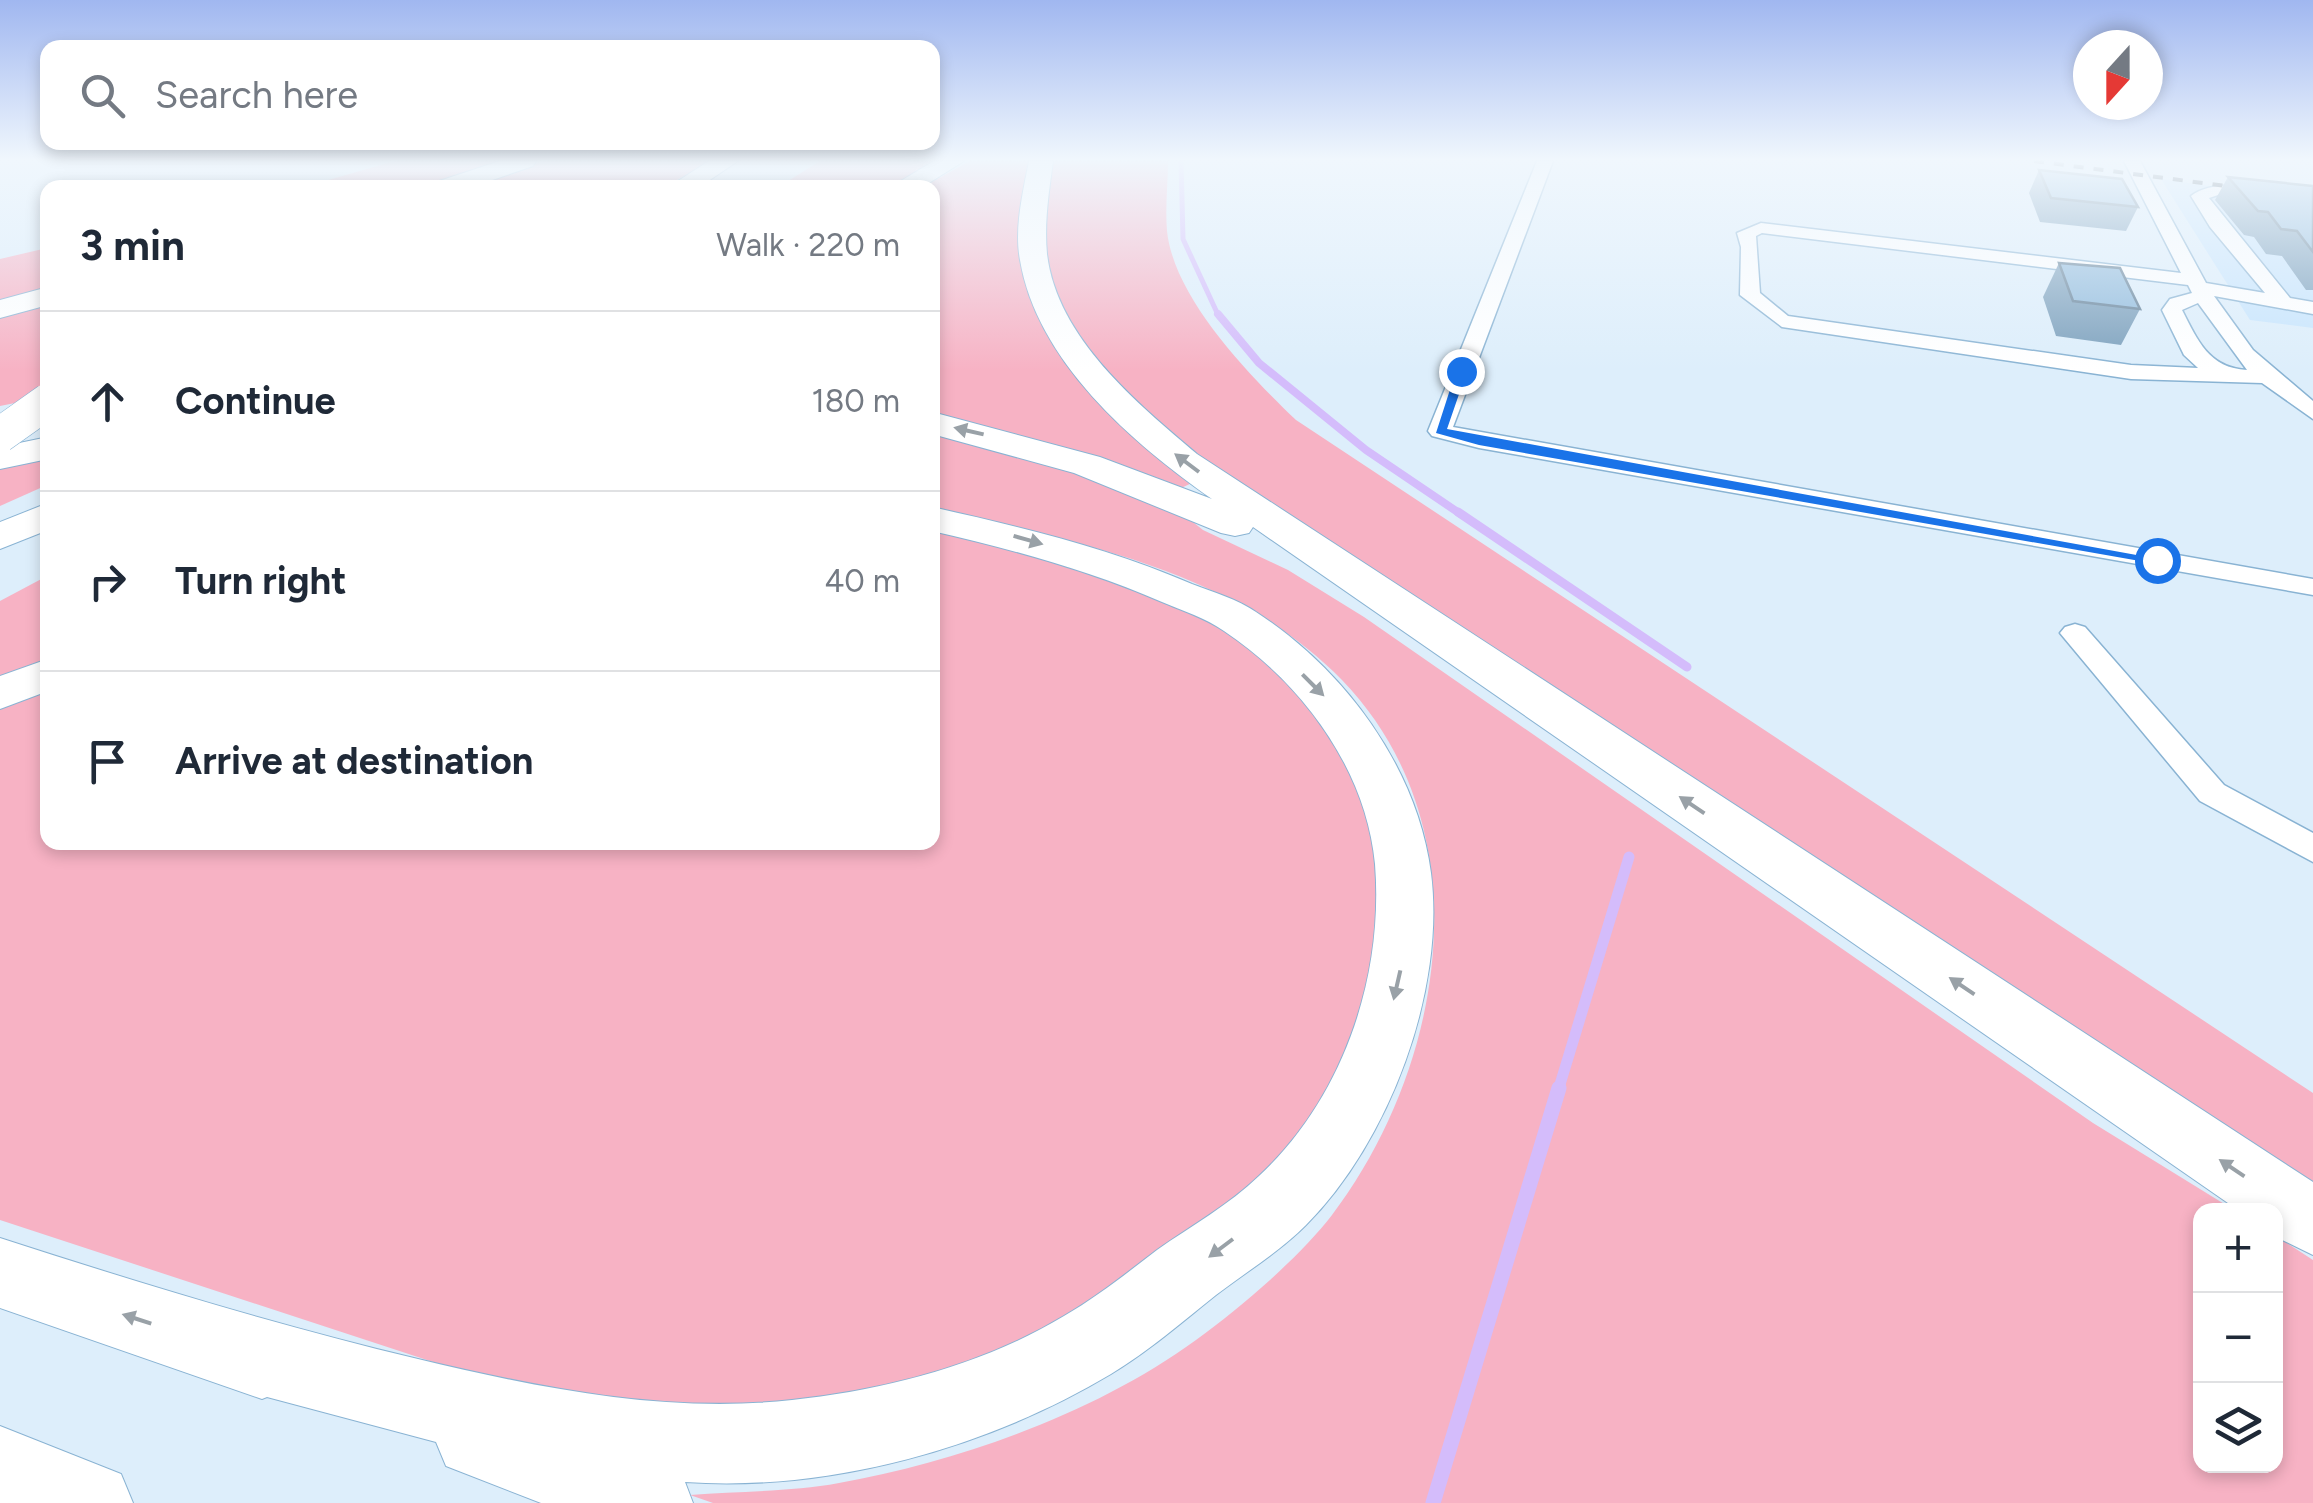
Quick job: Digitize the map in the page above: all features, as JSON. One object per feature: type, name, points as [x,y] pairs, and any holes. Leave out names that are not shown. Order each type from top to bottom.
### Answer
[{"type":"highway","points":[[1036,231],[1034,259],[1053,317],[1104,386],[1138,423],[1184,462],[2313,1222]]},
{"type":"highway","points":[[0,309],[40,298]]},
{"type":"highway","points":[[0,411],[40,403]]},
{"type":"highway","points":[[0,434],[40,406]]},
{"type":"highway","points":[[940,425],[1071,458],[1152,488],[1268,540],[1412,617]]},
{"type":"highway","points":[[0,458],[40,450]]},
{"type":"highway","points":[[0,518],[40,500]]},
{"type":"highway","points":[[0,537],[40,520]]},
{"type":"highway","points":[[230,1349],[520,1424],[606,1436],[750,1444],[868,1428],[994,1389],[1086,1346],[1291,1193],[1342,1121],[1380,1049],[1400,975],[1406,904],[1399,846],[1385,795],[1358,744],[1318,688],[1241,621],[1134,573],[1020,538],[940,521]]},
{"type":"highway","points":[[0,694],[40,676]]},
{"type":"highway","points":[[0,1273],[230,1349],[652,1503]]},
{"type":"highway","points":[[0,1467],[92,1503]]},
{"type":"street","points":[[1518,231],[1440,430],[1479,441],[2313,587]]},
{"type":"street","points":[[1752,231],[1746,233],[1750,247],[1750,295],[1782,321],[2132,372],[2267,377]]},
{"type":"street","points":[[1784,231],[2199,288],[2313,308]]},
{"type":"street","points":[[2169,231],[2199,288],[2238,346],[2267,377],[2313,412]]},
{"type":"street","points":[[2223,231],[2282,301]]},
{"type":"street","points":[[2199,288],[2172,310],[2195,355],[2221,375]]},
{"type":"street","points":[[2075,634],[2212,792],[2313,848]]},
{"type":"shaded area","points":[[940,231],[1023,231],[1032,296],[1194,482],[1179,489],[1022,436],[940,417]]},
{"type":"shaded area","points":[[1045,231],[1167,231],[1173,257],[1198,308],[1236,358],[1296,420],[2313,1093],[2313,1186],[1234,484],[1143,410],[1087,352],[1066,319],[1051,283]]},
{"type":"shaded area","points":[[2194,231],[2313,231],[2313,328],[2250,320]]},
{"type":"shaded area","points":[[40,250],[40,294],[0,303],[0,259]]},
{"type":"shaded area","points":[[40,308],[40,396],[35,399],[0,406],[0,318]]},
{"type":"shaded area","points":[[940,431],[1018,450],[1184,515],[1203,530],[1288,570],[1364,617],[2093,1123],[2223,1203],[2193,1203],[2193,1473],[2283,1473],[2283,1241],[2313,1260],[2313,1503],[713,1503],[690,1495],[821,1486],[932,1462],[1071,1412],[1157,1366],[1250,1298],[1303,1248],[1332,1215],[1371,1154],[1402,1088],[1423,1018],[1433,946],[1432,874],[1417,804],[1387,739],[1342,680],[1300,643],[1254,612],[1204,587],[1097,548],[940,513]]},
{"type":"shaded area","points":[[40,455],[40,488],[0,506],[0,463]]},
{"type":"shaded area","points":[[940,532],[1058,557],[1218,623],[1307,692],[1382,825],[1366,1044],[1239,1227],[907,1406],[570,1407],[0,1220],[0,706],[40,689],[40,850],[940,850]]},
{"type":"shaded area","points":[[40,580],[40,669],[0,686],[0,601]]},
{"type":"building","points":[[2297,231],[2313,231],[2313,252]]},
{"type":"building","points":[[2059,263],[2120,268],[2140,309],[2073,301]]},
{"type":"waterway","points":[[1183,231],[1219,317]]},
{"type":"waterway","points":[[1218,314],[1259,363],[1366,450],[1462,515]]},
{"type":"waterway","points":[[1458,512],[1687,667]]},
{"type":"waterway","points":[[1558,1091],[1629,857]]},
{"type":"waterway","points":[[1433,1503],[1559,1088]]},
{"type":"route","points":[[1461,371],[1440,430],[1479,441],[2157,560]]}]
